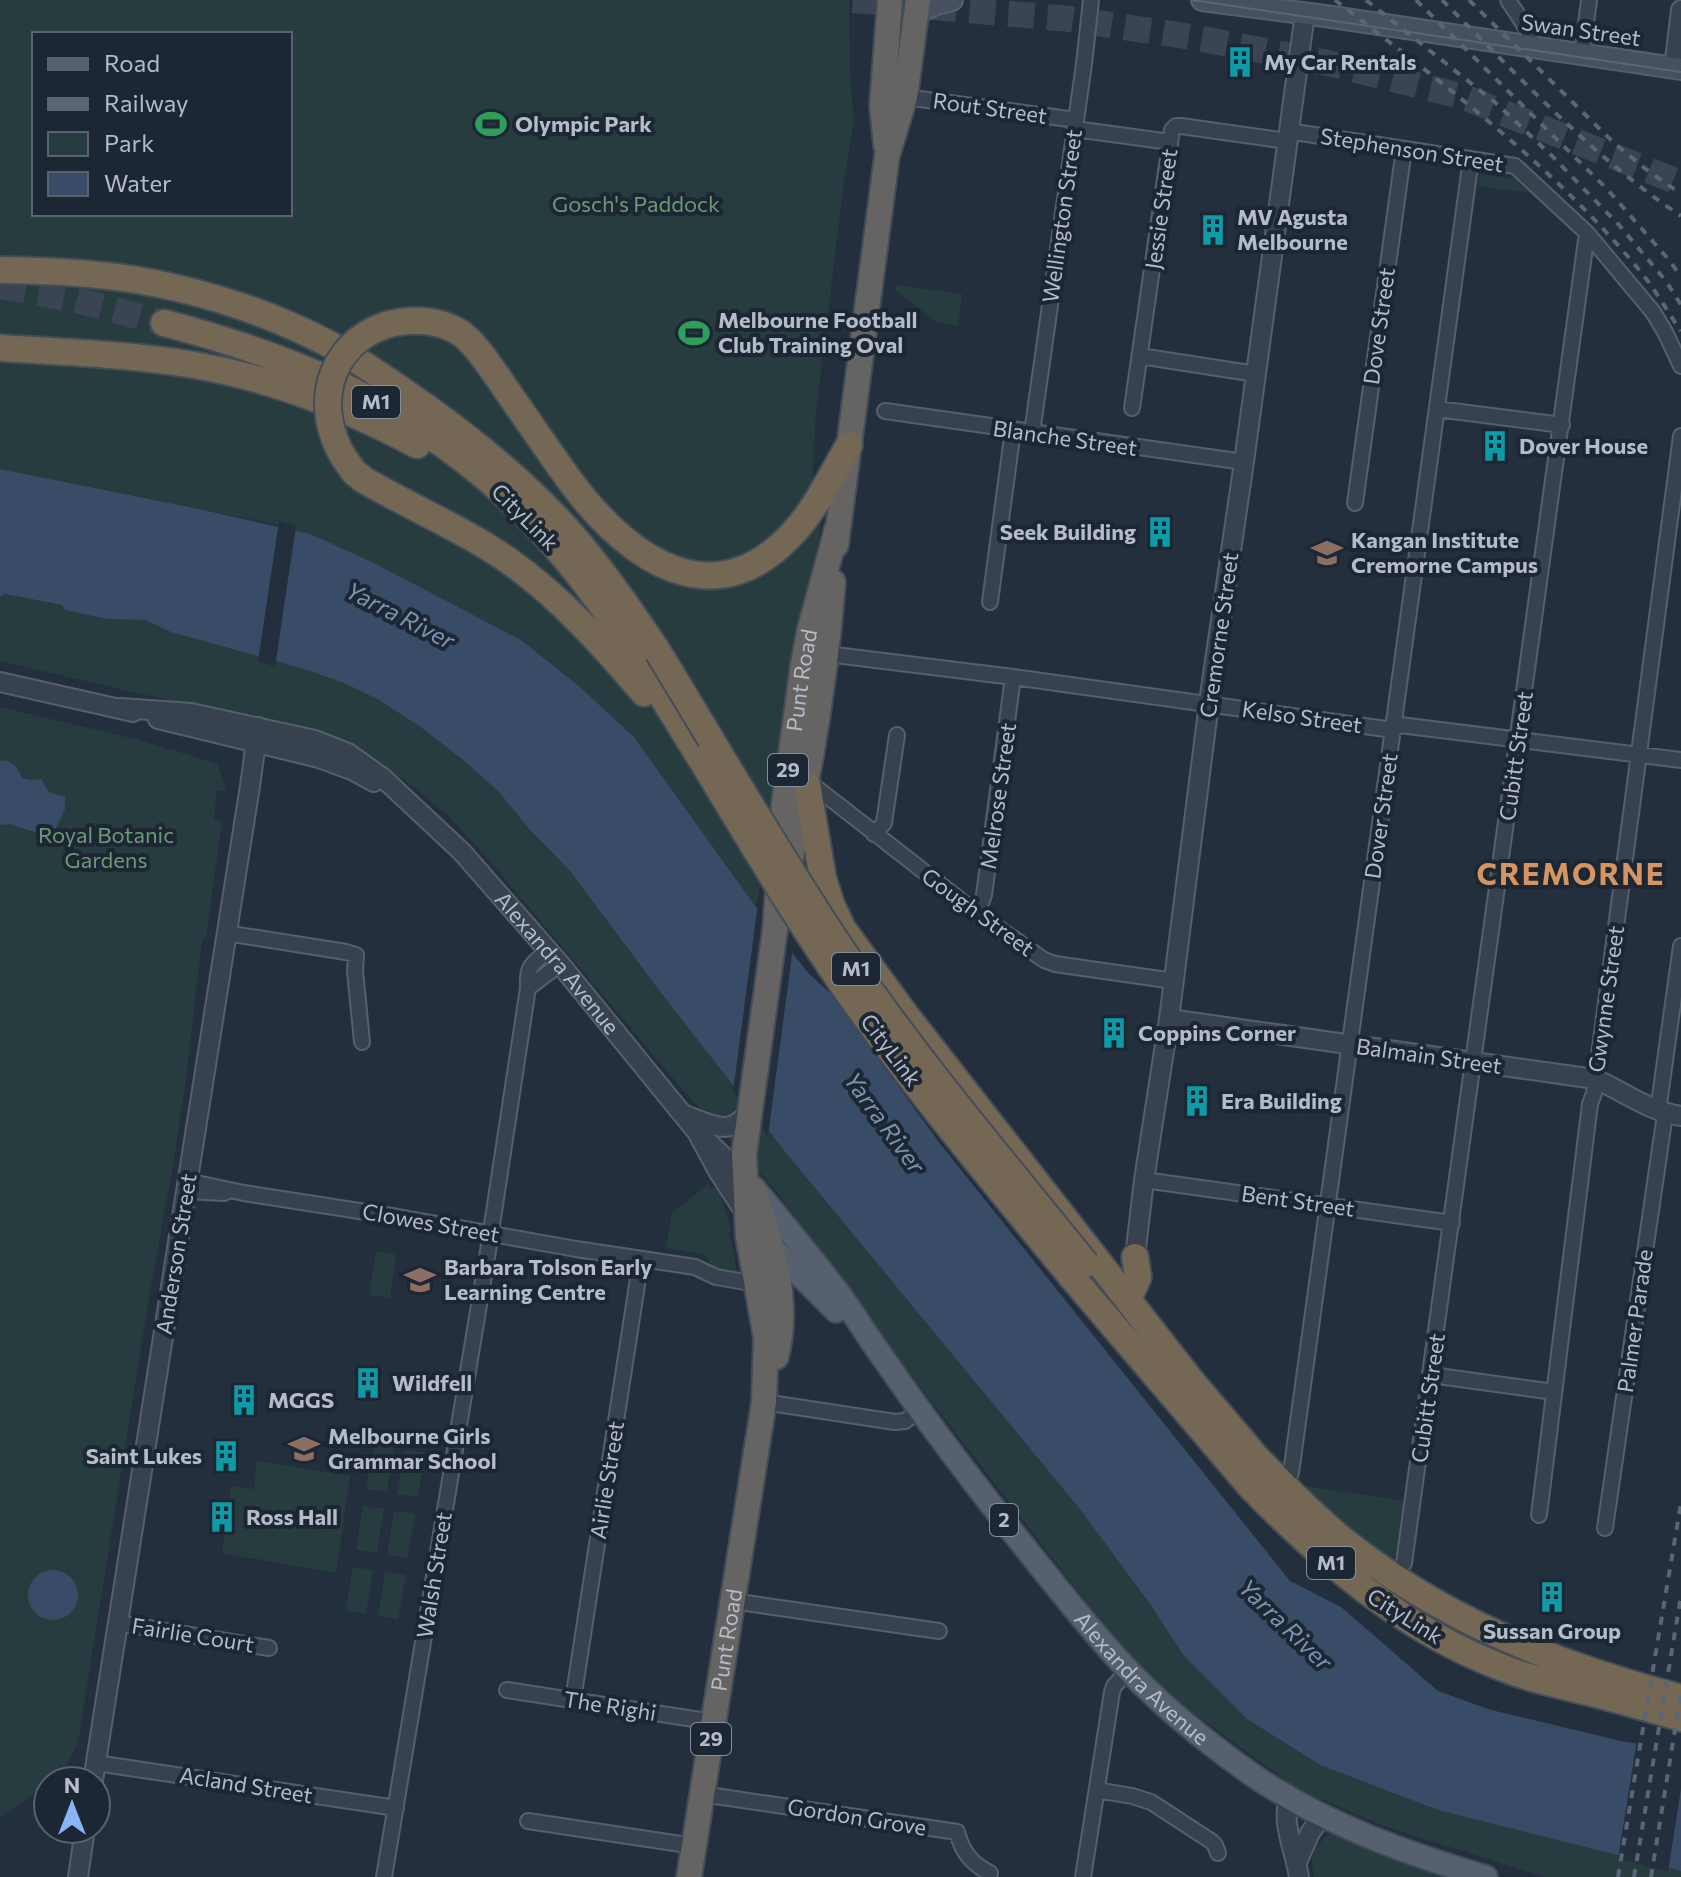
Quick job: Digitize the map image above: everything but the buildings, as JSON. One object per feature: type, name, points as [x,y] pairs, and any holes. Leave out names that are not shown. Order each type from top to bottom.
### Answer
[{"type":"highway","name":"Punt Road","points":[[887,156],[882,106],[890,0]]},
{"type":"highway","name":"Punt Road","points":[[764,1402],[766,1338],[746,1214],[749,1182],[747,1124],[777,918],[807,784],[827,654],[837,529],[887,156],[905,97],[917,6]]},
{"type":"highway","name":"M1","points":[[0,270],[105,275],[182,289],[261,315],[340,351],[396,386],[483,449],[570,533],[627,605],[642,662],[906,1039],[1078,1270],[1281,1484],[1337,1536],[1404,1586],[1438,1606],[1540,1654],[1681,1698]]},
{"type":"highway","points":[[642,662],[587,627],[509,561],[354,472],[336,445],[329,423],[327,401],[331,378],[353,344],[386,325],[404,321],[427,321],[454,329],[487,362],[595,511],[647,556],[681,572],[723,575],[747,568],[770,555],[806,518],[849,445]]},
{"type":"highway","name":"CityLink","points":[[164,323],[289,362],[381,405],[467,462],[553,543],[642,662],[744,832],[856,1003],[943,1118],[1078,1270],[1251,1487],[1293,1530],[1357,1585],[1456,1648],[1499,1667],[1548,1683],[1681,1718]]},
{"type":"highway","points":[[0,348],[191,365],[261,381],[323,401],[418,446],[490,493],[553,543]]},
{"type":"highway","name":"Punt Road","points":[[777,918],[784,804],[803,664],[837,529]]},
{"type":"highway","points":[[807,784],[823,879],[842,928],[904,1013],[1192,1382],[1250,1450]]},
{"type":"highway","name":"Punt Road","points":[[689,1877],[764,1402],[782,1325],[781,1295],[772,1247],[749,1182]]},
{"type":"highway","name":"Alexandra Avenue","points":[[746,1214],[772,1247]]},
{"type":"highway","points":[[1128,1300],[1138,1277],[1135,1257]]},
{"type":"main road","points":[[917,6],[952,0]]},
{"type":"main road","name":"Swan Street","points":[[1202,0],[1677,68]]},
{"type":"main road","name":"Alexandra Avenue","points":[[749,1182],[840,1295],[887,1364],[1016,1536],[1128,1671],[1185,1724],[1254,1776],[1322,1816],[1445,1865],[1486,1877]]},
{"type":"main road","name":"Alexandra Avenue","points":[[772,1247],[887,1364]]},
{"type":"street","name":"Wellington Street","points":[[1032,433],[1091,0]]},
{"type":"street","points":[[1508,0],[1529,32],[1531,47]]},
{"type":"street","points":[[1582,55],[1589,0]]},
{"type":"street","points":[[1677,68],[1681,10]]},
{"type":"street","name":"Cremorne Street","points":[[1135,1257],[1305,13]]},
{"type":"street","name":"Rout Street","points":[[905,97],[1170,142]]},
{"type":"street","name":"Jessie Street","points":[[1132,408],[1172,130],[1176,126],[1287,136]]},
{"type":"street","name":"Stephenson Street","points":[[1287,136],[1515,166],[1587,233],[1653,312],[1681,366]]},
{"type":"street","name":"Dove Street","points":[[1355,503],[1404,149]]},
{"type":"street","name":"Dover Street","points":[[1291,1473],[1471,159]]},
{"type":"street","name":"Cubitt Street","points":[[1404,1563],[1587,233]]},
{"type":"street","points":[[1140,356],[1256,374]]},
{"type":"street","points":[[1437,409],[1562,425]]},
{"type":"street","name":"Blanche Street","points":[[885,411],[1244,462]]},
{"type":"street","points":[[990,602],[1013,430]]},
{"type":"street","name":"Gwynne Street","points":[[1539,1515],[1590,1104],[1594,1093],[1681,436]]},
{"type":"street","name":"Kelso Street","points":[[827,654],[1393,730],[1400,725],[1681,760]]},
{"type":"street","name":"Melrose Street","points":[[977,913],[984,895],[1013,677]]},
{"type":"street","name":"Alexandra Avenue","points":[[0,682],[121,708],[191,713],[332,762],[363,775],[408,801],[462,852],[554,957],[697,1132],[749,1182]]},
{"type":"street","name":"Anderson Street","points":[[95,1765],[256,735]]},
{"type":"street","points":[[874,834],[884,823],[897,735]]},
{"type":"street","name":"Gough Street","points":[[807,784],[818,789],[977,913],[1044,960],[1174,981]]},
{"type":"street","points":[[226,933],[356,955],[362,1042]]},
{"type":"street","points":[[1668,1114],[1681,946]]},
{"type":"street","name":"Walsh Street","points":[[384,1877],[490,1234],[528,988],[528,968],[554,957]]},
{"type":"street","name":"Balmain Street","points":[[1169,1019],[1595,1079],[1633,1100],[1668,1114]]},
{"type":"street","points":[[682,1114],[721,1128],[747,1124]]},
{"type":"street","name":"Palmer Parade","points":[[1605,1528],[1668,1114]]},
{"type":"street","name":"Alexandra Avenue","points":[[697,1132],[746,1214]]},
{"type":"street","name":"Bent Street","points":[[1144,1180],[1452,1223]]},
{"type":"street","name":"Clowes Street","points":[[186,1186],[202,1193],[244,1193],[695,1267],[716,1277],[757,1284]]},
{"type":"street","name":"Airlie Street","points":[[573,1700],[641,1259]]},
{"type":"street","points":[[1431,1375],[1554,1392]]},
{"type":"street","points":[[764,1402],[895,1422],[905,1421],[921,1409]]},
{"type":"street","points":[[732,1601],[939,1631]]},
{"type":"street","name":"Fairlie Court","points":[[117,1623],[269,1648]]},
{"type":"street","points":[[1083,1877],[1112,1692],[1128,1671]]},
{"type":"street","name":"The Righi","points":[[507,1690],[713,1722]]},
{"type":"street","name":"Acland Street","points":[[112,1774],[396,1808]]},
{"type":"street","points":[[1097,1790],[1151,1802],[1211,1841],[1218,1853]]},
{"type":"street","name":"Gordon Grove","points":[[702,1794],[957,1832],[969,1859],[990,1873]]},
{"type":"street","points":[[1289,1797],[1286,1819],[1298,1869]]},
{"type":"street","points":[[1298,1869],[1310,1833],[1322,1816]]},
{"type":"street","points":[[528,1821],[694,1846]]},
{"type":"street","points":[[78,1877],[83,1845]]},
{"type":"green space","name":"Gosch's Paddock","points":[[0,0],[849,0],[854,120],[816,411],[811,502],[821,526],[756,907],[634,737],[580,687],[521,640],[374,563],[275,524],[0,469]]},
{"type":"green space","points":[[1479,174],[1515,179],[1529,193],[1478,186]]},
{"type":"green space","points":[[896,285],[962,294],[958,326],[936,322],[895,289]]},
{"type":"green space","points":[[5,594],[62,605],[108,619],[145,620],[171,632],[304,669],[379,700],[419,726],[499,792],[570,871],[782,1148],[1079,1508],[1184,1656],[1247,1719],[1320,1765],[1438,1810],[1681,1871],[1681,1877],[1544,1877],[1381,1825],[1298,1789],[1171,1697],[1118,1643],[868,1320],[774,1188],[683,1090],[449,817],[414,787],[364,752],[311,728],[249,719],[0,661],[0,597]]},
{"type":"green space","name":"Royal Botanic Gardens","points":[[0,707],[135,739],[218,764],[226,791],[217,790],[214,819],[222,821],[206,938],[202,939],[187,1073],[79,1736],[65,1765],[32,1765],[32,1795],[0,1817]]},
{"type":"green space","points":[[708,1184],[711,1189],[718,1186],[732,1231],[729,1233],[738,1275],[716,1271],[704,1254],[666,1248],[672,1213]]},
{"type":"green space","points":[[376,1251],[396,1254],[390,1298],[369,1295]]},
{"type":"green space","points":[[374,1445],[394,1448],[387,1492],[366,1489]]},
{"type":"green space","points":[[405,1450],[425,1453],[418,1497],[397,1494]]},
{"type":"green space","points":[[257,1461],[350,1476],[336,1573],[222,1553],[231,1486],[254,1489]]},
{"type":"green space","points":[[1299,1485],[1403,1501],[1397,1552],[1390,1560],[1379,1554],[1318,1500],[1308,1496]]},
{"type":"green space","points":[[363,1506],[384,1509],[377,1553],[356,1550]]},
{"type":"green space","points":[[394,1511],[415,1514],[407,1558],[387,1555]]},
{"type":"green space","points":[[353,1567],[373,1570],[366,1614],[345,1611]]},
{"type":"green space","points":[[385,1572],[406,1575],[398,1619],[378,1616]]},
{"type":"green space","points":[[1329,1834],[1440,1877],[1314,1877],[1314,1853]]},
{"type":"water","name":"Yarra River","points":[[0,469],[310,534],[374,563],[521,640],[580,687],[634,737],[756,907],[809,974],[830,993],[941,1145],[1290,1581],[1341,1607],[1438,1691],[1491,1710],[1621,1741],[1681,1751],[1681,1871],[1438,1810],[1320,1765],[1247,1719],[1184,1656],[1079,1508],[782,1148],[570,871],[499,792],[419,726],[379,700],[344,683],[171,632],[145,620],[108,619],[65,610],[62,605],[5,594],[0,597]]},
{"type":"water","points":[[6,760],[16,766],[22,778],[41,779],[49,792],[65,797],[65,809],[55,830],[40,834],[10,824],[0,825],[0,761]]},
{"type":"water","points":[[53,1570],[71,1577],[78,1595],[71,1613],[53,1620],[35,1613],[28,1595],[35,1577]]},
{"type":"pier","points":[[279,521],[296,526],[275,667],[258,661]]},
{"type":"pier","points":[[758,903],[793,947],[768,1136],[733,1092]]},
{"type":"pier","points":[[822,980],[1059,1285],[1057,1287],[916,1108]]},
{"type":"pier","points":[[1637,1740],[1681,1747],[1681,1789],[1668,1872],[1618,1858]]},
{"type":"tunnel","points":[[853,0],[1070,19],[1192,37],[1328,63],[1461,96],[1681,183]]},
{"type":"tunnel","points":[[0,286],[76,300],[164,323]]},
{"type":"tram line","points":[[1192,0],[1681,72]]},
{"type":"railway","points":[[1335,0],[1495,127],[1571,196],[1640,271],[1681,331]]},
{"type":"railway","points":[[1366,0],[1497,104],[1551,155],[1619,225],[1666,281],[1681,305]]},
{"type":"railway","points":[[1416,0],[1607,189],[1681,277]]},
{"type":"railway","points":[[1442,0],[1586,141],[1681,216]]},
{"type":"railway","points":[[1469,0],[1614,143],[1681,194]]},
{"type":"railway","points":[[1618,1877],[1681,1503]]},
{"type":"railway","points":[[1634,1877],[1681,1596]]},
{"type":"railway","points":[[1651,1877],[1681,1693]]},
{"type":"place","name":"My Car Rentals","points":[[1240,62]]},
{"type":"place","name":"Olympic Park","points":[[491,124]]},
{"type":"place","name":"MV Agusta Melbourne","points":[[1213,230]]},
{"type":"place","name":"Melbourne Football Club Training Oval","points":[[694,333]]},
{"type":"place","name":"Dover House","points":[[1495,446]]},
{"type":"place","name":"Seek Building","points":[[1160,532]]},
{"type":"place","name":"Kangan Institute Cremorne Campus","points":[[1327,553]]},
{"type":"place","name":"Coppins Corner","points":[[1114,1033]]},
{"type":"place","name":"Era Building","points":[[1197,1101]]},
{"type":"place","name":"Barbara Tolson Early Learning Centre","points":[[420,1280]]},
{"type":"place","name":"Wildfell","points":[[368,1383]]},
{"type":"place","name":"MGGS","points":[[244,1400]]},
{"type":"place","name":"Melbourne Girls Grammar School","points":[[304,1449]]},
{"type":"place","name":"Saint Lukes","points":[[226,1456]]},
{"type":"place","name":"Ross Hall","points":[[222,1517]]},
{"type":"place","name":"Sussan Group","points":[[1552,1597]]},
{"type":"district","name":"CREMORNE","points":[[1571,875]]}]
